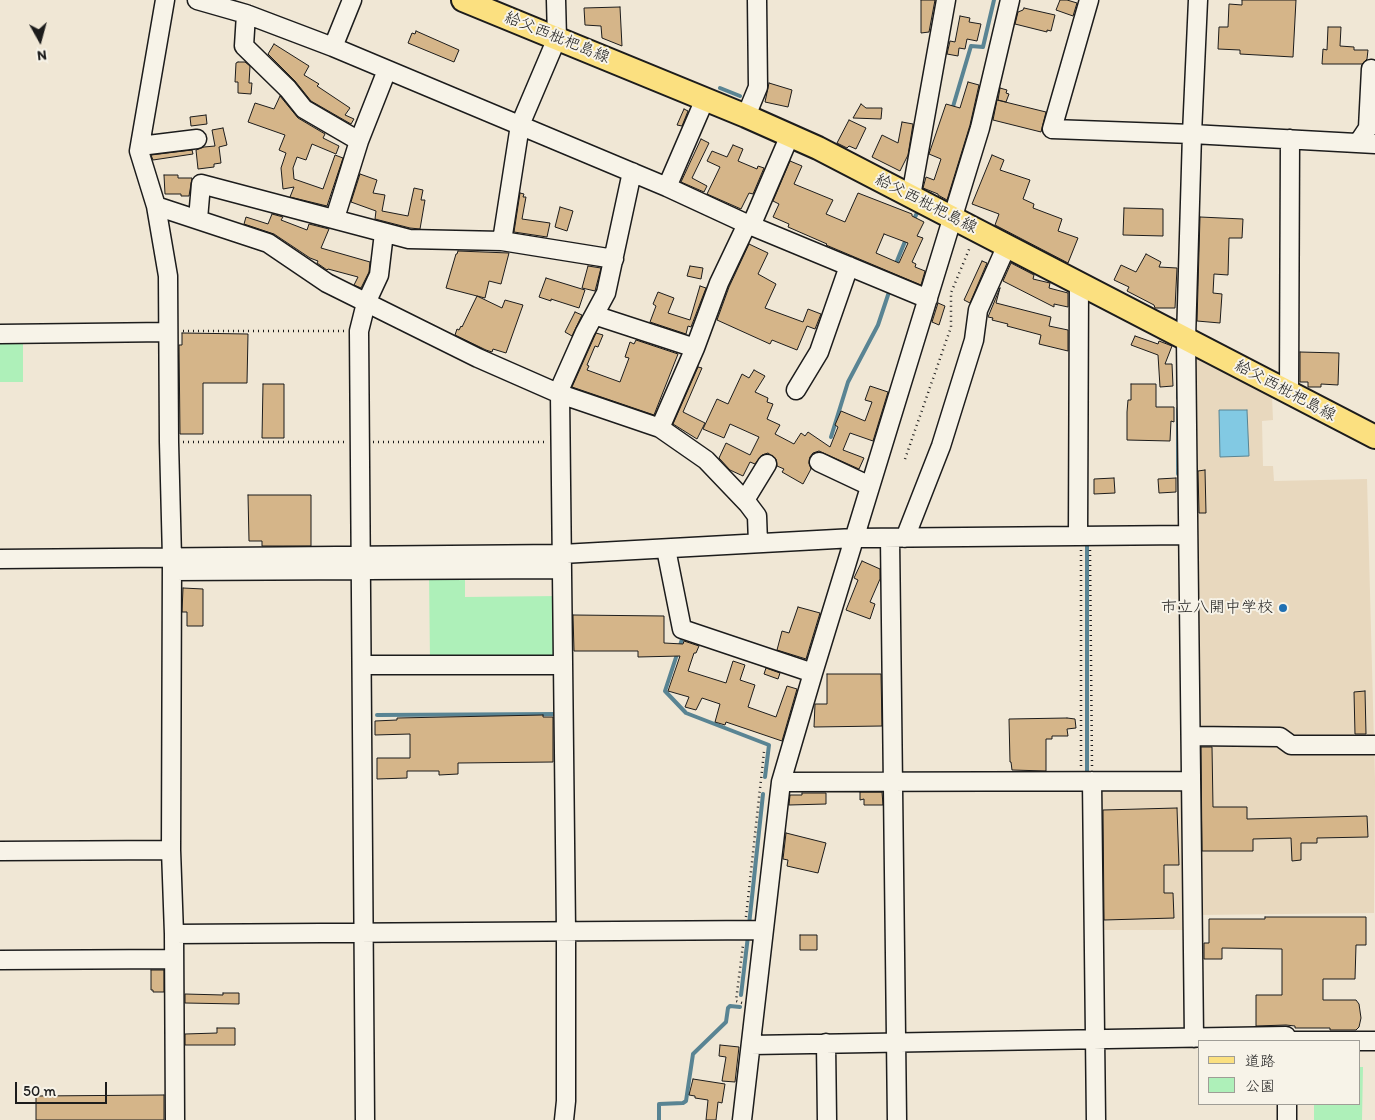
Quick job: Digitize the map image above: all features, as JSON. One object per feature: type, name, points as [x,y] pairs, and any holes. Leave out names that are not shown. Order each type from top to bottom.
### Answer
[{"type":"main road","name":"給父西枇杷島線","points":[[463,0],[746,116],[790,136],[977,230],[1375,438]]},
{"type":"street","points":[[165,0],[139,151],[156,206],[168,276],[172,564],[171,850],[174,934],[175,1120]]},
{"type":"street","points":[[197,0],[246,14],[387,70],[632,172],[749,225],[928,299]]},
{"type":"street","points":[[333,48],[352,0]]},
{"type":"street","points":[[502,241],[520,125],[557,38],[556,0]]},
{"type":"street","points":[[746,116],[758,87],[757,0]]},
{"type":"street","points":[[911,196],[946,0]]},
{"type":"street","points":[[742,1120],[781,782],[980,128],[1010,0]]},
{"type":"street","points":[[1089,0],[1052,129],[1366,143],[1371,69]]},
{"type":"street","points":[[1194,1038],[1186,339],[1198,0]]},
{"type":"street","points":[[246,14],[244,46],[288,89],[304,109],[359,141]]},
{"type":"street","points":[[335,218],[359,141],[387,70]]},
{"type":"street","points":[[667,187],[705,99]]},
{"type":"street","points":[[660,428],[695,348],[719,284],[749,225],[790,136]]},
{"type":"street","points":[[140,146],[197,139]]},
{"type":"street","points":[[1289,394],[1290,140]]},
{"type":"street","points":[[564,1120],[566,1100],[566,930],[560,386],[606,293],[632,172]]},
{"type":"street","points":[[198,219],[200,184],[335,218],[408,239],[502,241],[614,259]]},
{"type":"street","points":[[156,206],[268,243],[327,283],[478,358],[560,394],[660,428],[706,460],[745,500],[757,516],[758,543]]},
{"type":"street","points":[[365,1120],[369,932],[367,665],[359,331],[366,303],[379,275],[384,233]]},
{"type":"street","points":[[897,1120],[894,782],[898,538],[941,446],[974,340],[978,310],[1007,246]]},
{"type":"street","points":[[796,390],[818,352],[849,266]]},
{"type":"street","points":[[1079,283],[1083,536]]},
{"type":"street","points":[[594,315],[695,348]]},
{"type":"street","points":[[0,334],[168,332]]},
{"type":"street","points":[[819,462],[870,486]]},
{"type":"street","points":[[745,500],[766,464]]},
{"type":"street","points":[[0,559],[172,564],[364,565],[562,561],[666,549],[854,538],[1188,535]]},
{"type":"street","points":[[666,549],[682,629],[813,673]]},
{"type":"street","points":[[367,665],[563,665]]},
{"type":"street","points":[[1191,736],[1280,737],[1291,745],[1375,745]]},
{"type":"street","points":[[781,782],[1191,780]]},
{"type":"street","points":[[1086,781],[1090,1040],[1096,1120]]},
{"type":"street","points":[[0,851],[171,850]]},
{"type":"street","points":[[174,934],[764,930]]},
{"type":"street","points":[[369,932],[376,1120]]},
{"type":"street","points":[[0,960],[174,959]]},
{"type":"street","points":[[751,1044],[1286,1036],[1286,1040]]},
{"type":"street","points":[[1085,1120],[1090,1040]]},
{"type":"street","points":[[1360,1040],[1375,1040]]},
{"type":"street","points":[[826,1043],[827,1120]]},
{"type":"street","points":[[1287,1105],[1287,1120]]},
{"type":"path","points":[[905,458],[951,327],[951,293],[977,230]]},
{"type":"path","points":[[168,332],[359,331]]},
{"type":"path","points":[[1083,536],[1086,781]]},
{"type":"path","points":[[1083,536],[1086,781]]},
{"type":"path","points":[[756,1006],[736,1001],[764,752]]},
{"type":"shaded area","name":"市立八開中学校","points":[[1193,356],[1272,396],[1273,420],[1262,421],[1263,466],[1273,466],[1274,481],[1367,479],[1375,781],[1374,913],[1198,915],[1188,930],[1095,930],[1094,786],[1196,785]]},
{"type":"green space","points":[[23,338],[23,382],[0,382],[0,339]]},
{"type":"green space","points":[[429,572],[465,572],[465,597],[558,596],[559,658],[430,662]]},
{"type":"green space","points":[[1360,1067],[1363,1067],[1362,1120],[1314,1120],[1314,1105],[1360,1105]]},
{"type":"water","points":[[1219,410],[1247,410],[1249,456],[1220,457]]},
{"type":"building","points":[[921,0],[935,0],[929,32],[921,33]]},
{"type":"building","points":[[1060,0],[1077,3],[1073,16],[1056,10]]},
{"type":"building","points":[[1242,0],[1296,0],[1293,57],[1240,54],[1240,50],[1218,49],[1219,27],[1228,27],[1229,4],[1242,5]]},
{"type":"building","points":[[620,7],[622,46],[602,38],[601,26],[585,25],[584,8]]},
{"type":"building","points":[[1024,8],[1055,15],[1051,31],[1047,30],[1047,32],[1015,24],[1018,12]]},
{"type":"building","points":[[960,16],[970,18],[969,22],[981,24],[977,41],[967,39],[965,49],[959,48],[958,56],[947,54],[950,41],[955,42]]},
{"type":"building","points":[[1328,27],[1341,27],[1340,46],[1354,47],[1354,50],[1368,50],[1367,59],[1362,64],[1322,64],[1323,49],[1327,50]]},
{"type":"building","points":[[416,31],[459,50],[454,62],[408,43],[412,33],[415,34]]},
{"type":"building","points":[[274,44],[309,66],[304,75],[350,108],[345,115],[354,119],[351,124],[311,101],[295,81],[268,54]]},
{"type":"building","points":[[245,62],[250,66],[249,83],[252,83],[251,94],[238,93],[238,82],[235,82],[236,63]]},
{"type":"building","points":[[968,82],[979,85],[970,125],[947,200],[923,188],[926,177],[934,180],[941,159],[929,154],[946,104],[960,108]]},
{"type":"building","points":[[769,83],[792,90],[788,107],[765,102]]},
{"type":"building","points":[[1000,88],[1007,90],[1006,93],[1009,94],[1006,102],[998,100]]},
{"type":"building","points":[[280,96],[298,118],[325,134],[323,138],[339,146],[336,154],[312,144],[306,160],[297,157],[293,168],[294,179],[323,189],[335,155],[343,158],[327,206],[290,197],[294,187],[283,189],[281,168],[286,153],[279,150],[285,135],[248,122],[255,103],[274,109]]},
{"type":"building","points":[[997,100],[1046,112],[1041,132],[993,120]]},
{"type":"building","points":[[861,104],[866,108],[882,108],[881,119],[853,118]]},
{"type":"building","points":[[684,109],[688,111],[682,126],[677,125]]},
{"type":"building","points":[[206,115],[207,124],[191,126],[190,117]]},
{"type":"building","points":[[849,120],[866,128],[856,149],[849,146],[847,148],[837,143]]},
{"type":"building","points":[[902,122],[913,124],[908,155],[900,171],[872,157],[882,135],[898,143]]},
{"type":"building","points":[[223,128],[227,145],[219,147],[221,163],[214,164],[214,167],[198,169],[196,150],[215,146],[212,130]]},
{"type":"building","points":[[701,139],[709,143],[692,178],[707,186],[704,192],[681,182]]},
{"type":"building","points":[[733,145],[743,149],[738,161],[757,169],[758,166],[764,168],[753,194],[749,193],[741,209],[707,194],[720,167],[707,161],[712,151],[727,157]]},
{"type":"building","points":[[192,150],[193,154],[153,160],[151,155]]},
{"type":"building","points":[[992,155],[1004,160],[1000,170],[1030,180],[1023,199],[1034,204],[1033,208],[1062,219],[1058,231],[1078,238],[1068,263],[995,225],[999,214],[972,204]]},
{"type":"building","points":[[790,161],[802,166],[794,184],[833,200],[826,214],[845,222],[858,193],[912,214],[912,216],[924,222],[917,236],[923,238],[912,262],[916,264],[915,267],[925,271],[921,285],[788,227],[789,224],[773,217],[779,204],[773,201]],"holes":[[[884,234],[908,243],[899,263],[876,253]]]},
{"type":"building","points":[[360,174],[377,180],[373,193],[385,195],[382,211],[408,216],[414,188],[423,190],[421,200],[425,200],[420,229],[375,219],[376,211],[351,202]]},
{"type":"building","points":[[164,175],[192,178],[189,196],[165,194]]},
{"type":"building","points":[[520,193],[524,194],[523,197],[526,197],[522,219],[550,223],[547,237],[514,232]]},
{"type":"building","points":[[560,207],[573,211],[567,231],[555,227]]},
{"type":"building","points":[[1124,208],[1163,209],[1163,236],[1123,235]]},
{"type":"building","points":[[272,214],[283,217],[281,220],[307,230],[309,224],[329,229],[321,248],[370,262],[369,272],[361,288],[354,285],[358,277],[327,270],[317,263],[318,261],[310,258],[274,234],[244,224],[246,217],[268,224]]},
{"type":"building","points":[[1200,217],[1243,219],[1242,238],[1229,238],[1228,275],[1214,274],[1213,293],[1222,294],[1220,323],[1197,321]]},
{"type":"building","points":[[749,244],[768,253],[758,274],[776,284],[765,308],[803,322],[808,309],[821,314],[815,329],[807,326],[797,350],[772,340],[770,344],[717,320],[729,287]]},
{"type":"building","points":[[458,251],[509,253],[501,284],[489,281],[485,298],[446,288]]},
{"type":"building","points":[[1146,254],[1161,262],[1159,267],[1177,268],[1175,308],[1155,308],[1154,305],[1127,291],[1129,287],[1114,280],[1121,265],[1136,272]]},
{"type":"building","points":[[982,261],[987,263],[970,303],[964,300]]},
{"type":"building","points":[[1011,263],[1034,275],[1033,279],[1050,283],[1049,288],[1068,293],[1068,307],[1054,304],[1054,307],[1003,281]]},
{"type":"building","points":[[588,266],[601,268],[595,291],[582,288]]},
{"type":"building","points":[[690,266],[703,268],[701,279],[687,276]]},
{"type":"building","points":[[546,278],[585,290],[579,308],[539,297]]},
{"type":"building","points":[[700,286],[706,288],[691,327],[688,326],[686,334],[650,322],[656,306],[653,304],[658,292],[674,298],[668,313],[690,320]]},
{"type":"building","points":[[1000,288],[996,303],[1051,317],[1049,326],[1068,330],[1068,351],[1039,344],[1041,335],[1007,326],[1008,324],[992,320],[993,318],[988,317]]},
{"type":"building","points":[[477,296],[502,308],[505,300],[523,305],[506,353],[493,349],[492,352],[486,350],[455,335],[457,329],[459,330],[462,327]]},
{"type":"building","points":[[938,303],[945,306],[939,325],[932,322]]},
{"type":"building","points":[[575,312],[582,315],[572,336],[565,332]]},
{"type":"building","points":[[182,333],[248,334],[247,383],[203,383],[203,434],[180,434],[179,345],[182,345]]},
{"type":"building","points":[[596,333],[603,335],[598,347],[595,346],[587,365],[589,366],[587,370],[620,382],[629,358],[625,357],[630,342],[634,344],[636,340],[678,354],[654,415],[572,387]]},
{"type":"building","points":[[1135,336],[1158,344],[1159,341],[1172,346],[1165,364],[1172,364],[1173,386],[1160,387],[1158,355],[1131,345]]},
{"type":"building","points":[[1300,352],[1339,353],[1338,385],[1321,384],[1321,387],[1308,387],[1308,382],[1300,382]]},
{"type":"building","points":[[698,367],[702,368],[683,412],[705,423],[697,439],[673,424]]},
{"type":"building","points":[[754,370],[765,376],[755,392],[768,398],[767,402],[773,404],[767,419],[780,425],[775,434],[794,444],[801,433],[805,436],[808,432],[830,447],[838,427],[835,425],[841,411],[865,421],[872,402],[865,400],[870,386],[888,392],[873,441],[850,433],[843,450],[864,458],[859,469],[819,451],[813,453],[810,457],[811,469],[803,484],[782,472],[784,469],[777,466],[776,459],[768,453],[762,455],[755,464],[750,462],[743,476],[730,470],[719,458],[726,443],[750,455],[759,437],[730,424],[724,438],[703,429],[717,399],[728,404],[742,374],[749,378]]},
{"type":"building","points":[[263,384],[284,384],[284,438],[262,438]]},
{"type":"building","points":[[1131,384],[1156,384],[1156,407],[1174,407],[1174,422],[1171,421],[1170,441],[1127,440],[1127,412],[1128,400],[1131,400]]},
{"type":"building","points":[[1205,470],[1206,513],[1199,513],[1198,471]]},
{"type":"building","points":[[1114,478],[1115,493],[1094,494],[1094,479]]},
{"type":"building","points":[[1176,478],[1176,492],[1159,493],[1158,479]]},
{"type":"building","points":[[248,495],[311,495],[311,546],[262,546],[262,541],[249,541]]},
{"type":"building","points":[[862,561],[880,569],[880,579],[870,602],[875,604],[870,619],[846,610],[858,580],[854,578]]},
{"type":"building","points":[[183,588],[203,589],[203,626],[187,626],[187,612],[182,612]]},
{"type":"building","points":[[798,607],[820,613],[806,659],[777,650],[782,631],[789,633]]},
{"type":"building","points":[[573,615],[664,616],[664,643],[683,644],[684,641],[699,646],[696,653],[694,653],[688,671],[726,683],[733,661],[745,665],[740,680],[755,685],[748,707],[776,717],[787,686],[797,689],[782,741],[726,722],[725,725],[715,722],[720,704],[702,698],[696,710],[685,707],[689,697],[668,691],[680,656],[638,657],[638,651],[574,651]]},
{"type":"building","points":[[766,668],[780,673],[778,679],[764,674]]},
{"type":"building","points":[[827,674],[881,674],[882,726],[814,727],[815,704],[827,704]]},
{"type":"building","points":[[1365,691],[1366,734],[1355,734],[1354,692]]},
{"type":"building","points":[[543,715],[543,717],[553,717],[553,762],[458,763],[458,774],[439,775],[439,771],[407,771],[407,778],[377,779],[377,758],[410,758],[410,734],[375,735],[375,721],[397,720],[397,718]]},
{"type":"building","points":[[1009,719],[1075,719],[1076,728],[1067,729],[1068,736],[1052,736],[1052,739],[1046,739],[1046,771],[1012,770],[1010,762]]},
{"type":"building","points":[[1201,747],[1212,747],[1213,807],[1247,807],[1247,819],[1367,816],[1368,837],[1317,838],[1317,843],[1301,843],[1301,860],[1292,861],[1291,838],[1253,839],[1253,851],[1202,851]]},
{"type":"building","points":[[860,792],[882,792],[883,805],[864,805],[864,799],[860,800]]},
{"type":"building","points":[[802,793],[826,793],[826,804],[789,805],[790,795],[802,795]]},
{"type":"building","points":[[1177,808],[1179,865],[1164,865],[1164,893],[1173,893],[1174,918],[1104,920],[1103,810]]},
{"type":"building","points":[[786,833],[826,843],[818,873],[787,866],[788,860],[783,859]]},
{"type":"building","points":[[1265,917],[1366,917],[1366,945],[1356,945],[1355,979],[1323,979],[1323,1000],[1356,1000],[1359,1004],[1361,1018],[1359,1027],[1356,1030],[1295,1028],[1295,1026],[1286,1025],[1256,1026],[1256,995],[1282,995],[1282,949],[1222,948],[1222,959],[1204,959],[1204,943],[1209,943],[1209,919],[1265,919]]},
{"type":"building","points":[[800,935],[817,935],[817,950],[800,950]]},
{"type":"building","points":[[151,970],[164,970],[164,992],[153,992],[151,990]]},
{"type":"building","points":[[223,993],[239,993],[239,1004],[185,1003],[185,994],[223,995]]},
{"type":"building","points":[[217,1028],[235,1028],[235,1045],[185,1045],[185,1034],[217,1033]]},
{"type":"building","points":[[720,1045],[739,1047],[735,1082],[722,1081],[726,1057],[719,1056]]},
{"type":"building","points":[[693,1079],[725,1084],[722,1103],[718,1102],[716,1120],[706,1120],[708,1100],[689,1095]]},
{"type":"building","points":[[164,1095],[164,1120],[36,1120],[36,1096]]},
{"type":"waterway","points":[[952,110],[971,46],[983,47],[994,0]]},
{"type":"waterway","points":[[720,88],[740,96]]},
{"type":"waterway","points":[[913,221],[917,213]]},
{"type":"waterway","points":[[890,278],[906,239]]},
{"type":"waterway","points":[[831,437],[848,382],[878,325],[890,289]]},
{"type":"waterway","points":[[1178,375],[1178,398]]},
{"type":"waterway","points":[[1178,409],[1178,474]]},
{"type":"waterway","points":[[1087,543],[1087,776]]},
{"type":"waterway","points":[[683,636],[665,691],[686,713],[769,745],[765,777]]},
{"type":"waterway","points":[[377,715],[558,714]]},
{"type":"waterway","points":[[749,925],[763,794]]},
{"type":"waterway","points":[[741,995],[748,936]]},
{"type":"waterway","points":[[659,1120],[659,1104],[683,1103],[686,1101],[693,1054],[726,1022],[728,1008],[730,1006],[740,1007]]},
{"type":"place","name":"市立八開中学校","points":[[1283,608]]}]
